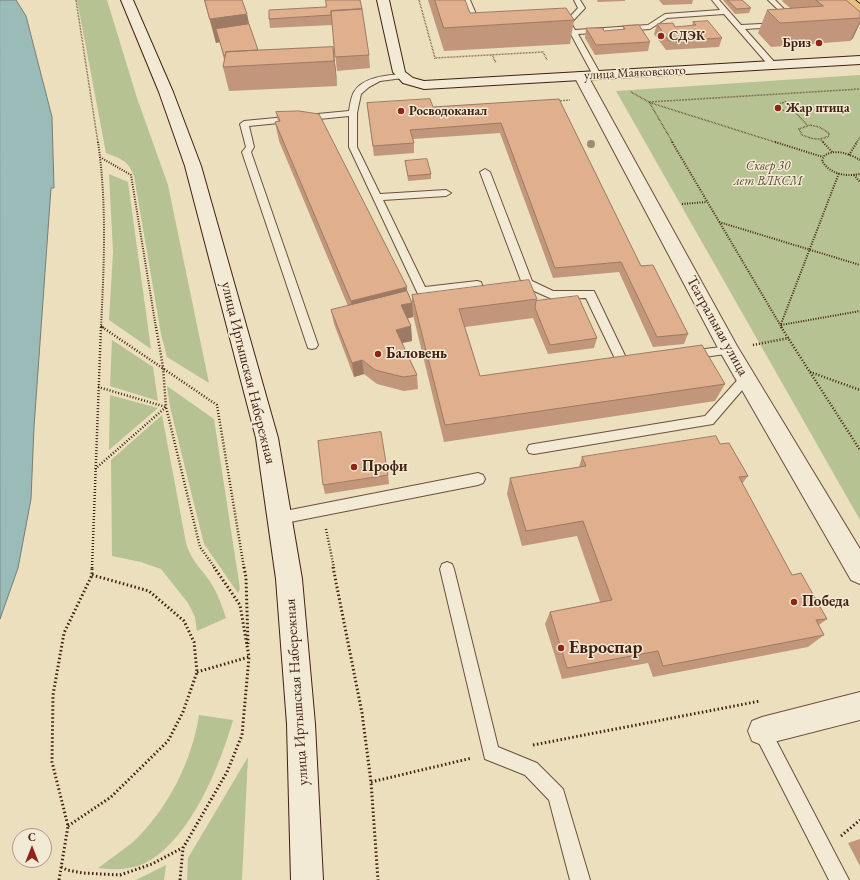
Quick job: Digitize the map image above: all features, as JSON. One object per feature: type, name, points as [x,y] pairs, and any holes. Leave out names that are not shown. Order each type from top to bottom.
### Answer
[{"type":"main road","name":"улица Иртышская Набережная","points":[[127,0],[166,92],[193,166],[267,438],[289,579],[301,724],[307,880]]},
{"type":"main road","points":[[383,0],[397,68],[405,79]]},
{"type":"main road","points":[[848,0],[860,10]]},
{"type":"main road","name":"улица Маяковского","points":[[405,79],[424,85],[451,84],[860,60]]},
{"type":"main road","name":"Театральная улица","points":[[581,76],[729,350],[860,572]]},
{"type":"main road","points":[[762,731],[860,706]]},
{"type":"lane","points":[[467,0],[478,28],[486,28]]},
{"type":"lane","points":[[553,24],[568,23],[582,8],[576,0]]},
{"type":"lane","points":[[715,0],[773,65]]},
{"type":"lane","points":[[740,27],[796,24],[771,0]]},
{"type":"lane","points":[[573,32],[650,27],[665,16],[726,12]]},
{"type":"lane","points":[[568,23],[597,75]]},
{"type":"lane","points":[[405,79],[378,79],[366,85],[357,93],[353,113],[353,147],[422,291],[477,285]]},
{"type":"lane","points":[[312,345],[246,152],[250,147],[244,124],[353,113]]},
{"type":"lane","points":[[485,172],[526,283],[552,295],[590,294],[623,364]]},
{"type":"lane","points":[[377,197],[446,193]]},
{"type":"lane","points":[[674,357],[729,350]]},
{"type":"lane","points":[[608,366],[638,362]]},
{"type":"lane","points":[[534,449],[709,420],[746,378]]},
{"type":"lane","points":[[280,518],[478,479]]},
{"type":"lane","points":[[447,569],[491,753],[531,769],[557,795],[580,880]]},
{"type":"lane","points":[[762,731],[839,880]]},
{"type":"path","points":[[59,880],[68,826],[52,762],[54,695],[64,633],[92,575],[98,387],[105,252],[105,218],[100,157],[76,0]]},
{"type":"path","points":[[419,0],[435,58],[543,52]]},
{"type":"path","points":[[618,74],[627,90],[649,102],[823,157]]},
{"type":"path","points":[[649,102],[860,89]]},
{"type":"path","points":[[778,94],[785,102]]},
{"type":"path","points":[[556,101],[572,100]]},
{"type":"path","points":[[649,102],[718,222],[780,325],[860,450]]},
{"type":"path","points":[[781,102],[795,103],[802,108],[800,112],[796,113],[785,112],[779,107],[781,102]]},
{"type":"path","points":[[796,113],[807,125]]},
{"type":"path","points":[[807,125],[820,127],[829,133],[829,136],[826,139],[821,140],[815,140],[802,136],[799,129],[807,125]]},
{"type":"path","points":[[849,155],[860,137]]},
{"type":"path","points":[[821,140],[833,153]]},
{"type":"path","points":[[823,157],[826,154],[833,153],[849,155],[860,160]]},
{"type":"path","points":[[100,157],[130,175],[163,367],[166,407],[200,547],[240,605],[249,657]]},
{"type":"path","points":[[823,157],[824,165],[828,169],[839,173],[854,175],[860,174]]},
{"type":"path","points":[[780,325],[808,249],[839,173]]},
{"type":"path","points":[[854,175],[860,182]]},
{"type":"path","points":[[682,204],[707,202]]},
{"type":"path","points":[[718,222],[860,265]]},
{"type":"path","points":[[780,325],[860,311]]},
{"type":"path","points":[[101,326],[217,405],[246,578],[249,657],[242,735],[227,772],[183,848],[180,880]]},
{"type":"path","points":[[729,350],[789,338]]},
{"type":"path","points":[[810,372],[860,390]]},
{"type":"path","points":[[98,387],[166,407]]},
{"type":"path","points":[[95,469],[166,407]]},
{"type":"path","points":[[323,510],[362,713],[371,782],[378,880]]},
{"type":"path","points":[[68,826],[111,797],[168,741],[183,712],[198,672],[194,642],[184,621],[149,591],[92,575]]},
{"type":"path","points":[[198,672],[249,657]]},
{"type":"path","points":[[591,734],[768,700]]},
{"type":"path","points":[[371,782],[435,767]]},
{"type":"path","points":[[61,867],[67,870],[83,873],[120,875],[152,864],[183,848]]},
{"type":"green space","points":[[77,0],[107,0],[137,98],[168,185],[209,383],[167,357],[161,334],[134,176],[126,163],[106,153]]},
{"type":"green space","name":"Сквер 30 лет ВЛКСМ","points":[[860,75],[860,520],[616,91]]},
{"type":"green space","points":[[109,174],[128,182],[151,349],[109,320],[113,252]]},
{"type":"green space","points":[[112,340],[153,367],[158,401],[110,386]]},
{"type":"green space","points":[[167,386],[214,419],[240,589],[238,593],[204,544],[170,407]]},
{"type":"green space","points":[[110,395],[158,408],[109,450]]},
{"type":"green space","points":[[162,415],[188,550],[213,587],[220,600],[226,618],[197,631],[195,617],[188,603],[161,569],[141,562],[112,556],[111,460]]},
{"type":"green space","points":[[199,715],[233,720],[220,759],[211,780],[188,821],[175,839],[160,854],[143,864],[120,869],[98,868],[133,842],[157,815],[184,767],[191,750]]},
{"type":"green space","points":[[248,757],[242,880],[187,880],[188,858]]},
{"type":"green space","points":[[166,865],[164,880],[136,880]]},
{"type":"water","points":[[0,0],[16,0],[26,16],[52,117],[54,188],[51,188],[34,427],[31,499],[18,568],[0,619]]},
{"type":"building","points":[[205,0],[242,0],[247,14],[210,19]]},
{"type":"building","points":[[326,0],[360,0],[362,9],[331,11],[331,15],[269,19],[269,10],[326,7]]},
{"type":"building","points":[[435,0],[465,0],[470,13],[566,8],[574,20],[444,28]]},
{"type":"building","points":[[728,0],[742,0],[751,8],[737,9]]},
{"type":"building","points":[[816,0],[846,0],[860,12],[860,18],[780,23],[767,10],[823,6]]},
{"type":"building","points":[[362,9],[369,55],[335,57],[331,11]]},
{"type":"building","points":[[708,21],[722,38],[669,41],[657,24],[673,23],[675,27],[696,25],[693,22]]},
{"type":"building","points":[[249,24],[258,50],[226,52],[224,56],[216,29]]},
{"type":"building","points":[[639,25],[650,42],[596,45],[586,28],[603,28],[604,31],[625,29],[623,26]]},
{"type":"building","points":[[333,47],[334,61],[223,67],[226,52]]},
{"type":"building","points":[[430,99],[433,107],[559,99],[641,266],[653,265],[688,334],[657,337],[621,262],[555,268],[501,123],[410,130],[414,143],[373,146],[367,103]]},
{"type":"building","points":[[299,111],[319,114],[407,287],[351,301],[275,122],[280,121],[276,112]]},
{"type":"building","points":[[427,159],[431,174],[408,176],[405,161]]},
{"type":"building","points":[[529,280],[537,299],[459,309],[480,376],[702,345],[725,384],[445,425],[412,295]]},
{"type":"building","points":[[407,291],[412,303],[401,305],[411,326],[396,330],[417,375],[403,377],[375,370],[362,360],[352,363],[331,310]]},
{"type":"building","points":[[578,296],[597,338],[550,345],[535,308],[536,301]]},
{"type":"building","name":"Профи","points":[[381,432],[388,475],[323,485],[318,441]]},
{"type":"building","points":[[716,436],[720,444],[729,443],[748,476],[739,477],[792,575],[801,573],[827,619],[816,620],[824,635],[663,666],[658,651],[567,668],[550,612],[612,600],[583,521],[526,531],[510,478],[586,466],[582,457]]},
{"type":"place","name":"СДЭК","points":[[661,36]]},
{"type":"place","name":"Бриз","points":[[819,43]]},
{"type":"place","name":"Жар птица","points":[[778,108]]},
{"type":"place","name":"Росводоканал","points":[[401,111]]},
{"type":"place","name":"Баловень","points":[[378,354]]},
{"type":"place","name":"Профи","points":[[354,467]]},
{"type":"place","name":"Победа","points":[[794,602]]},
{"type":"place","name":"Евроспар","points":[[561,648]]}]
